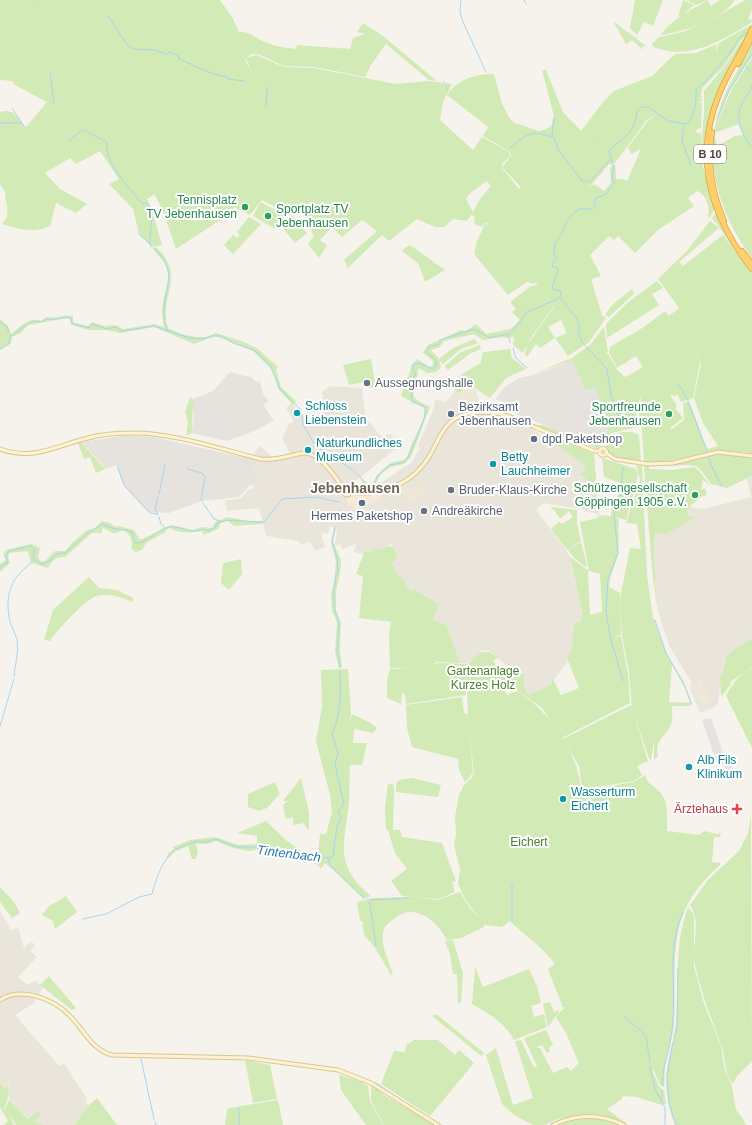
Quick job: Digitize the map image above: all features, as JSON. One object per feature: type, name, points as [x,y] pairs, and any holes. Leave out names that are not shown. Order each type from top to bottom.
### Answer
[{"type":"highway","name":"B 10","points":[[752,29],[748,42],[719,102],[712,129],[710,158],[712,182],[719,208],[732,235],[752,264]]},
{"type":"highway","name":"B 10","points":[[752,37],[716,102],[709,128],[707,157],[710,186],[717,210],[732,240],[752,269]]},
{"type":"main road","points":[[0,449],[21,454],[32,454],[88,438],[125,433],[151,434],[269,460],[308,453],[320,459],[347,491],[372,493],[392,488],[408,479],[423,466],[446,427],[457,418],[468,414],[494,413],[524,422],[562,438],[599,451],[602,455],[606,454],[615,459],[638,463],[673,463],[718,452],[752,456]]},
{"type":"main road","points":[[0,1000],[10,994],[37,997],[67,1013],[93,1044],[107,1054],[118,1056],[249,1058],[338,1070],[371,1083],[438,1125]]},
{"type":"main road","points":[[553,1125],[572,1118],[589,1116],[607,1118],[624,1125]]},
{"type":"shaded area","points":[[571,361],[574,363],[585,391],[595,387],[604,408],[609,427],[599,445],[588,440],[585,442],[577,439],[512,412],[513,405],[495,399],[506,386],[519,378],[533,375]]},
{"type":"shaded area","points":[[230,372],[251,377],[256,382],[260,381],[263,394],[269,401],[263,405],[274,420],[259,429],[227,441],[192,433],[194,424],[193,407],[195,402],[193,399],[213,391]]},
{"type":"shaded area","points":[[467,383],[475,389],[483,411],[460,414],[457,408],[462,397],[459,394]]},
{"type":"shaded area","points":[[330,386],[362,388],[366,420],[371,423],[380,436],[391,434],[399,446],[352,484],[355,489],[379,484],[411,463],[420,448],[418,446],[434,408],[435,400],[446,402],[455,391],[462,397],[458,405],[460,414],[467,412],[468,416],[491,414],[517,423],[536,431],[586,466],[580,476],[597,489],[599,515],[581,509],[543,503],[536,510],[569,554],[583,618],[581,622],[574,623],[572,650],[567,658],[568,661],[550,685],[528,695],[524,684],[524,672],[510,669],[490,651],[481,650],[480,654],[468,663],[460,663],[446,624],[433,620],[430,598],[413,588],[411,591],[404,586],[406,583],[397,573],[392,563],[396,555],[392,545],[390,544],[381,550],[370,554],[366,550],[363,554],[354,552],[356,544],[342,549],[341,545],[335,546],[337,528],[330,526],[328,534],[321,533],[325,547],[315,551],[310,541],[301,545],[298,541],[266,536],[259,508],[227,511],[225,501],[241,498],[248,490],[254,488],[251,484],[258,477],[252,473],[257,463],[256,460],[258,456],[254,452],[260,446],[274,459],[291,455],[282,438],[288,425],[294,421],[286,408],[291,403],[309,424],[314,422],[325,409],[322,392]]},
{"type":"shaded area","points":[[195,414],[197,422],[223,430],[221,437],[194,433],[196,424]]},
{"type":"shaded area","points":[[129,435],[153,437],[256,460],[257,463],[252,473],[258,477],[239,497],[202,501],[169,513],[148,512],[124,486],[116,465],[106,469],[82,442]]},
{"type":"shaded area","points":[[752,476],[752,638],[734,649],[727,656],[722,671],[718,703],[713,708],[701,713],[690,687],[692,683],[670,647],[661,622],[656,601],[655,533],[668,532],[694,519],[688,515],[689,507],[703,509],[751,497],[747,479]]},
{"type":"shaded area","points":[[418,484],[425,492],[414,502],[409,500],[398,489],[403,485],[405,488],[412,489]]},
{"type":"shaded area","points":[[381,493],[382,496],[376,502],[354,510],[352,505],[348,506],[346,499],[355,495]]},
{"type":"shaded area","points":[[701,679],[709,701],[705,705],[697,697],[692,686]]},
{"type":"shaded area","points":[[711,718],[723,752],[723,758],[732,767],[728,771],[713,752],[702,720]]},
{"type":"shaded area","points":[[0,911],[11,930],[18,928],[24,948],[31,941],[35,945],[30,951],[37,957],[18,977],[27,985],[35,981],[43,987],[34,1003],[15,1015],[59,1066],[64,1063],[87,1099],[85,1103],[89,1105],[74,1125],[45,1125],[33,1122],[40,1113],[36,1111],[29,1119],[9,1100],[9,1084],[5,1088],[0,1083]]},
{"type":"green space","points":[[0,0],[220,0],[232,17],[239,32],[249,34],[273,45],[296,49],[297,45],[350,49],[353,38],[365,34],[357,32],[363,23],[383,36],[437,81],[429,80],[386,44],[371,65],[365,77],[315,67],[284,66],[258,54],[251,54],[246,58],[256,55],[284,67],[314,68],[396,84],[428,81],[452,84],[443,102],[440,120],[473,150],[482,137],[509,152],[510,156],[502,164],[502,167],[511,156],[510,152],[483,136],[488,127],[447,95],[456,85],[461,82],[474,76],[494,74],[502,104],[510,119],[515,123],[539,131],[551,126],[554,116],[542,70],[546,70],[563,112],[581,131],[604,101],[614,91],[652,76],[675,54],[696,53],[717,44],[716,49],[718,53],[717,49],[719,43],[752,24],[748,35],[741,40],[724,66],[703,87],[701,94],[702,101],[698,103],[702,103],[701,128],[697,129],[696,133],[701,133],[701,144],[696,147],[696,149],[701,148],[704,91],[725,66],[742,40],[747,37],[718,91],[707,130],[703,167],[715,208],[710,217],[708,217],[709,209],[705,198],[697,191],[688,198],[694,206],[658,230],[635,253],[618,236],[614,240],[609,236],[590,255],[601,276],[591,279],[602,315],[591,308],[606,318],[589,342],[568,356],[555,338],[540,348],[536,344],[527,357],[525,354],[527,345],[523,353],[513,345],[514,337],[485,340],[474,334],[444,341],[440,347],[431,350],[439,359],[453,348],[474,339],[478,343],[461,349],[443,364],[439,360],[441,367],[436,372],[427,373],[419,368],[413,393],[416,399],[430,407],[411,457],[404,464],[391,467],[381,474],[375,485],[365,487],[360,478],[369,484],[374,482],[377,475],[390,463],[403,460],[407,457],[424,418],[424,408],[401,396],[413,363],[417,359],[430,367],[433,365],[433,361],[423,353],[428,345],[461,330],[466,331],[476,324],[486,334],[510,329],[520,320],[512,312],[516,309],[510,302],[531,286],[538,285],[527,282],[508,295],[474,254],[477,241],[485,224],[489,225],[486,222],[482,227],[474,224],[475,217],[471,215],[467,221],[453,219],[444,227],[435,227],[417,219],[389,241],[382,235],[348,268],[344,260],[377,231],[362,220],[342,237],[332,227],[320,240],[327,245],[319,258],[308,244],[314,236],[301,211],[297,215],[293,209],[286,213],[262,200],[250,215],[234,207],[231,213],[176,249],[163,211],[155,195],[153,195],[147,199],[152,210],[162,245],[152,247],[139,234],[133,209],[109,184],[119,179],[100,151],[76,164],[70,158],[45,173],[60,189],[87,204],[76,213],[56,203],[50,226],[38,230],[26,230],[2,224],[5,221],[8,211],[5,197],[6,194],[0,184],[0,112],[10,111],[16,115],[26,127],[47,102],[15,85],[12,81],[0,80]],"holes":[[[246,58],[252,74],[245,59]],[[659,112],[648,121],[628,147],[631,154],[641,149],[627,181],[616,179],[615,164],[610,168],[611,183],[604,191],[594,184],[588,189],[609,164],[615,163],[646,121]],[[502,167],[521,187],[519,189]],[[487,181],[491,186],[480,199],[473,212],[466,199],[469,194]],[[554,306],[527,345],[530,339]],[[561,320],[567,333],[555,338],[548,327]]]},
{"type":"green space","points":[[635,0],[663,0],[653,26],[644,22],[637,35],[630,28]]},
{"type":"green space","points":[[683,0],[694,5],[683,14],[707,1],[711,6],[720,0],[735,0],[728,8],[711,20],[680,31],[660,35],[668,26],[682,15],[678,17]]},
{"type":"green space","points":[[687,0],[710,0],[695,5]]},
{"type":"green space","points":[[745,0],[752,0],[752,10],[748,19],[752,20],[752,22],[729,36],[705,47],[680,52],[667,51],[653,47],[652,44],[659,37],[683,32],[711,20]]},
{"type":"green space","points":[[613,21],[647,47],[642,46],[643,50],[632,40],[626,44]]},
{"type":"green space","points":[[752,42],[752,56],[729,91],[716,125],[732,89],[752,58],[752,258],[739,239],[721,200],[713,158],[714,134],[717,146],[735,136],[743,135],[739,124],[714,133],[718,116],[725,94]]},
{"type":"green space","name":"Sportplatz TV Jebenhausen","points":[[261,202],[283,215],[275,229],[253,216]]},
{"type":"green space","points":[[716,212],[733,245],[752,272],[752,453],[720,450],[668,461],[644,462],[642,430],[639,419],[641,397],[638,404],[635,426],[633,428],[611,433],[598,449],[534,425],[543,425],[585,442],[588,440],[600,445],[609,427],[604,408],[595,387],[585,391],[574,363],[571,361],[537,372],[572,358],[591,344],[604,327],[608,352],[605,354],[608,354],[618,371],[625,377],[643,367],[636,356],[617,368],[609,353],[610,347],[644,327],[665,311],[669,316],[679,308],[658,279],[687,251],[710,221],[719,228],[679,262],[683,266],[723,235],[749,270],[717,224],[712,219]],"holes":[[[695,350],[701,363],[694,398],[703,423],[718,446],[707,449],[689,401],[683,403],[684,420],[671,430],[670,428],[683,418],[675,408],[677,406],[670,395],[672,394],[674,397],[677,394],[681,402],[693,398],[700,362]]]},
{"type":"green space","points":[[292,215],[307,233],[295,243],[280,225]]},
{"type":"green space","points":[[249,217],[261,224],[233,254],[224,245],[233,235],[237,238],[240,235],[237,232]]},
{"type":"green space","points":[[410,245],[445,270],[425,282],[418,263],[403,252],[403,249]]},
{"type":"green space","points":[[156,247],[165,258],[170,268],[171,277],[166,305],[168,328],[181,334],[196,337],[206,337],[216,333],[244,342],[258,349],[278,367],[276,369],[281,387],[296,401],[293,405],[278,389],[273,371],[253,351],[215,336],[194,344],[154,327],[120,333],[106,330],[88,330],[71,325],[70,319],[68,318],[28,325],[21,333],[12,337],[11,343],[0,350],[0,319],[8,326],[11,334],[28,321],[41,321],[46,317],[66,316],[73,316],[73,323],[88,326],[92,322],[105,326],[115,325],[123,329],[154,324],[164,327],[162,305],[168,283],[168,271],[167,267],[153,248]]},
{"type":"green space","points":[[657,281],[663,288],[652,294],[659,305],[607,338],[606,324],[626,304]]},
{"type":"green space","points":[[632,289],[634,294],[609,317],[605,315],[612,305]]},
{"type":"green space","points":[[480,345],[481,349],[471,353],[448,370],[445,366],[461,352]]},
{"type":"green space","points":[[510,349],[512,358],[526,369],[506,378],[490,398],[467,383],[459,394],[450,385],[465,372],[481,363],[482,354],[484,352]]},
{"type":"green space","points":[[371,359],[376,388],[365,387],[364,382],[349,385],[343,365]]},
{"type":"green space","points":[[190,397],[195,402],[193,409],[192,433],[186,436],[188,422],[185,411]]},
{"type":"green space","points":[[632,432],[639,435],[641,462],[617,458],[609,454],[606,446],[608,442],[618,433]]},
{"type":"green space","points":[[544,433],[594,454],[597,489],[580,475],[586,466],[542,435]]},
{"type":"green space","points":[[81,442],[105,469],[96,473],[90,457],[84,459],[78,443]]},
{"type":"green space","points":[[730,454],[752,458],[752,476],[727,488],[711,484],[701,470],[696,466],[663,466],[714,455]]},
{"type":"green space","points":[[602,458],[636,469],[638,475],[626,520],[612,516],[619,519],[619,550],[609,587],[620,593],[621,635],[612,637],[621,636],[628,674],[630,703],[562,738],[542,708],[510,685],[506,671],[508,668],[516,674],[524,673],[524,684],[528,695],[550,685],[553,679],[561,695],[579,688],[567,658],[572,650],[574,623],[581,622],[583,617],[570,557],[589,571],[580,522],[598,518],[599,515],[611,516],[612,503],[617,502],[620,483],[604,477]],"holes":[[[590,571],[600,574],[602,612],[590,615],[588,572]]]},
{"type":"green space","points":[[636,465],[642,466],[647,576],[653,617],[667,655],[683,681],[692,703],[691,706],[672,706],[671,725],[659,742],[657,751],[658,756],[654,760],[654,739],[651,760],[632,709],[629,672],[622,636],[620,599],[630,548],[641,549],[637,524],[626,523],[640,480]],"holes":[[[672,665],[685,688],[691,703],[669,702]]]},
{"type":"green space","points":[[644,466],[649,466],[649,469],[672,470],[694,467],[710,485],[703,480],[701,490],[705,488],[707,495],[701,497],[689,507],[688,515],[695,518],[668,533],[655,534],[656,601],[652,569]]},
{"type":"green space","points":[[551,507],[577,510],[577,524],[581,541],[567,550],[551,529],[559,522],[562,524],[573,517],[569,511],[560,519]]},
{"type":"green space","points":[[227,517],[248,521],[262,521],[263,524],[234,526],[227,520],[220,524],[218,529],[204,535],[202,531],[185,532],[170,528],[166,530],[166,532],[147,542],[142,550],[136,552],[131,548],[131,538],[126,532],[123,530],[114,534],[104,528],[102,529],[102,533],[92,533],[65,557],[59,558],[51,563],[48,568],[31,563],[28,551],[9,553],[8,556],[10,563],[0,572],[0,564],[6,560],[3,554],[6,550],[31,544],[40,548],[38,557],[40,561],[45,561],[55,551],[65,551],[87,530],[95,528],[102,521],[110,523],[115,527],[119,526],[134,530],[140,540],[171,525],[193,530],[202,527],[212,528],[215,522]]},
{"type":"green space","points":[[334,528],[336,528],[333,542],[341,560],[336,591],[336,610],[341,622],[340,650],[342,667],[339,667],[335,652],[337,622],[332,611],[331,593],[334,583],[336,561],[331,543]]},
{"type":"green space","points":[[581,542],[587,565],[586,567],[574,558],[568,550]]},
{"type":"green space","points":[[387,546],[393,547],[397,556],[392,563],[397,573],[406,583],[405,586],[412,591],[413,588],[438,604],[433,620],[446,624],[460,663],[437,662],[430,665],[438,663],[467,664],[467,675],[468,664],[481,652],[490,652],[498,658],[493,660],[498,671],[501,670],[502,674],[505,673],[509,685],[504,687],[507,695],[517,691],[528,699],[540,709],[559,733],[574,760],[581,788],[586,790],[634,782],[645,775],[650,783],[662,795],[666,805],[667,831],[699,835],[704,831],[717,834],[721,833],[720,837],[714,837],[712,862],[720,863],[720,865],[702,883],[690,901],[682,918],[677,937],[675,956],[674,1027],[665,1066],[664,1087],[660,1084],[653,1069],[652,1070],[659,1086],[664,1091],[666,1104],[662,1105],[636,1097],[623,1096],[622,1099],[607,1109],[628,1125],[605,1117],[586,1115],[557,1119],[545,1125],[533,1125],[514,1115],[502,1104],[486,1055],[496,1048],[513,1105],[533,1098],[515,1041],[521,1040],[534,1068],[537,1066],[524,1038],[546,1030],[553,1045],[549,1048],[550,1051],[547,1053],[542,1045],[536,1047],[540,1048],[553,1073],[567,1067],[571,1071],[579,1063],[566,1033],[556,1017],[568,1006],[563,1008],[548,969],[555,964],[539,947],[510,921],[502,927],[484,925],[484,927],[461,938],[447,940],[437,926],[425,916],[410,912],[403,914],[387,924],[384,929],[383,941],[393,974],[391,975],[374,946],[364,935],[357,902],[365,900],[368,902],[372,898],[415,897],[438,900],[460,892],[469,907],[480,919],[465,899],[458,884],[460,869],[454,845],[456,835],[455,817],[459,795],[464,785],[474,773],[469,726],[473,773],[465,782],[459,770],[458,759],[412,747],[407,728],[406,705],[462,697],[464,713],[468,715],[467,686],[466,695],[406,704],[405,694],[402,693],[401,704],[387,698],[387,680],[390,669],[410,668],[390,668],[389,635],[391,622],[359,618],[363,576],[356,574],[365,550],[370,553],[375,548],[381,550]]},
{"type":"green space","points":[[241,559],[242,574],[229,590],[221,583],[223,563]]},
{"type":"green space","points":[[89,577],[99,588],[117,590],[133,598],[133,602],[111,595],[102,595],[92,598],[72,615],[55,634],[51,641],[44,640],[53,610]]},
{"type":"green space","points":[[752,638],[752,667],[730,682],[731,684],[721,697],[720,680],[727,656],[734,649]]},
{"type":"green space","points":[[752,668],[752,748],[726,696],[736,680]]},
{"type":"green space","points":[[348,669],[351,714],[348,727],[352,714],[371,723],[377,728],[373,733],[354,729],[353,743],[367,743],[362,765],[350,765],[349,803],[344,843],[346,864],[351,875],[371,896],[364,899],[325,863],[321,868],[313,862],[307,854],[318,854],[320,834],[326,834],[332,812],[330,795],[316,741],[322,707],[321,670]]},
{"type":"green space","points":[[631,705],[648,761],[637,766],[642,775],[634,781],[584,789],[582,788],[579,766],[563,739]]},
{"type":"green space","points":[[301,778],[309,812],[309,830],[303,823],[293,825],[293,816],[286,819],[283,805],[288,801],[283,801]]},
{"type":"green space","points":[[412,778],[441,785],[438,797],[396,792],[396,784],[399,780]]},
{"type":"green space","points":[[275,782],[280,794],[267,808],[259,811],[248,807],[248,794]]},
{"type":"green space","points":[[388,784],[393,784],[394,790],[393,830],[400,830],[402,837],[442,843],[456,881],[452,882],[455,892],[439,899],[402,896],[391,881],[407,869],[395,853],[388,830],[386,830],[385,808]]},
{"type":"green space","points":[[751,816],[752,1061],[737,1076],[733,1084],[726,1069],[723,1049],[697,975],[694,957],[696,927],[690,905],[708,880],[739,851],[748,833]]},
{"type":"green space","points":[[266,821],[287,841],[303,852],[295,852],[286,848],[285,852],[295,855],[304,854],[306,856],[286,856],[282,853],[280,854],[260,849],[249,851],[233,848],[216,841],[207,844],[196,844],[198,852],[196,859],[192,859],[188,846],[174,852],[169,858],[167,857],[168,853],[174,849],[173,847],[190,840],[215,837],[238,845],[257,844],[257,836],[237,833]]},
{"type":"green space","points":[[0,887],[14,902],[20,913],[12,918],[0,902]]},
{"type":"green space","points":[[66,896],[77,912],[55,929],[53,921],[42,915],[48,907]]},
{"type":"green space","points":[[688,907],[694,915],[694,966],[703,1001],[721,1046],[724,1067],[732,1086],[736,1110],[748,1125],[743,1119],[746,1125],[675,1125],[672,1117],[666,1083],[667,1066],[675,1032],[679,950]]},
{"type":"green space","points":[[453,940],[463,973],[461,1003],[458,1003],[457,974],[453,974],[450,954],[445,941]]},
{"type":"green space","points":[[475,967],[483,987],[529,969],[537,986],[541,1003],[531,1006],[534,1017],[544,1014],[547,1027],[514,1040],[501,1023],[472,1004]]},
{"type":"green space","points":[[49,976],[76,1008],[72,1010],[40,985]]},
{"type":"green space","points":[[550,1002],[554,1012],[558,1010],[559,1012],[548,1027],[543,1004]]},
{"type":"green space","points":[[436,1014],[484,1053],[481,1056],[432,1016]]},
{"type":"green space","points":[[414,1040],[438,1040],[455,1055],[459,1050],[474,1063],[430,1116],[381,1084],[394,1051],[405,1052],[406,1045]]},
{"type":"green space","points":[[245,1060],[270,1065],[277,1099],[253,1103]]},
{"type":"green space","points":[[339,1075],[357,1080],[368,1086],[370,1101],[383,1125],[366,1125],[341,1090]]},
{"type":"green space","points":[[0,1083],[5,1088],[8,1085],[8,1097],[4,1108],[6,1112],[5,1108],[9,1100],[28,1119],[37,1111],[41,1113],[34,1122],[45,1125],[16,1125],[8,1113],[14,1125],[4,1125],[8,1121],[0,1107]]},
{"type":"green space","points":[[371,1086],[385,1096],[436,1125],[384,1125],[371,1101]]},
{"type":"green space","points":[[97,1098],[117,1125],[74,1125],[89,1105]]},
{"type":"green space","points":[[278,1100],[283,1125],[225,1125],[227,1110],[229,1108]]},
{"type":"green space","points":[[580,1118],[605,1119],[622,1125],[555,1125]]},
{"type":"waterway","points":[[461,0],[460,12],[463,22],[486,72]]},
{"type":"waterway","points":[[524,0],[526,4]]},
{"type":"waterway","points":[[108,16],[128,46],[134,49],[155,50],[166,54],[170,52],[178,55],[179,59],[208,72],[227,77],[227,79],[245,81]]},
{"type":"waterway","points":[[359,488],[373,484],[379,474],[390,465],[405,462],[414,445],[426,410],[424,406],[412,402],[411,383],[416,374],[412,368],[412,365],[418,363],[433,369],[436,366],[436,360],[426,352],[429,346],[438,345],[440,340],[474,329],[490,338],[508,334],[515,328],[525,313],[560,298],[561,291],[552,287],[558,270],[557,267],[553,267],[552,264],[556,258],[554,253],[555,243],[561,235],[568,219],[579,209],[592,209],[595,206],[595,199],[606,194],[614,183],[612,176],[614,169],[609,151],[632,129],[638,111],[641,107],[648,107],[668,121],[687,124],[695,108],[696,89],[705,82],[730,53],[740,37],[748,32]]},
{"type":"waterway","points":[[718,117],[729,91],[752,54]]},
{"type":"waterway","points":[[746,66],[752,73]]},
{"type":"waterway","points":[[50,74],[54,103]]},
{"type":"waterway","points":[[446,85],[447,90]]},
{"type":"waterway","points":[[752,86],[741,107],[739,119],[742,131],[752,148]]},
{"type":"waterway","points":[[266,106],[267,87]]},
{"type":"waterway","points":[[12,108],[24,126]]},
{"type":"waterway","points":[[552,136],[554,117]]},
{"type":"waterway","points":[[0,123],[21,123]]},
{"type":"waterway","points":[[684,124],[682,141],[691,166]]},
{"type":"waterway","points":[[69,140],[83,130],[107,142],[108,156],[116,171],[139,201],[147,204],[150,208],[152,218],[150,238],[151,247]]},
{"type":"waterway","points":[[510,148],[529,134],[534,133],[554,138],[558,149],[582,181],[590,181],[610,160]]},
{"type":"waterway","points":[[139,234],[149,243]]},
{"type":"waterway","points":[[154,248],[162,257],[169,274],[164,308],[164,319]]},
{"type":"waterway","points":[[560,298],[579,323],[579,334],[582,342],[607,369],[611,395],[618,414],[620,427]]},
{"type":"waterway","points":[[0,349],[9,344],[10,336],[29,323],[36,321],[41,322],[46,319],[70,318],[72,323],[89,328],[92,324],[107,329],[116,327],[122,331],[154,326],[189,338],[204,339],[212,336],[222,336],[233,343],[254,350],[270,365],[280,389],[301,410],[303,424],[313,442],[326,453],[353,470],[368,485]]},
{"type":"waterway","points":[[164,321],[168,331]]},
{"type":"waterway","points":[[0,322],[7,327],[9,332]]},
{"type":"waterway","points":[[508,334],[510,343]]},
{"type":"waterway","points":[[513,348],[516,358],[527,368]]},
{"type":"waterway","points":[[679,385],[688,400]]},
{"type":"waterway","points":[[688,401],[707,451]]},
{"type":"waterway","points":[[709,458],[722,486]]},
{"type":"waterway","points":[[159,494],[165,465]]},
{"type":"waterway","points":[[623,467],[620,496],[614,515],[618,553],[608,579],[606,612],[611,640],[623,681]]},
{"type":"waterway","points":[[118,468],[124,485],[150,513],[157,514]]},
{"type":"waterway","points":[[187,469],[202,473],[205,477],[201,499],[202,501]]},
{"type":"waterway","points":[[158,497],[155,508],[158,515]]},
{"type":"waterway","points":[[0,567],[8,562],[6,556],[9,551],[30,546],[35,550],[33,556],[35,560],[42,564],[51,560],[57,554],[65,553],[89,532],[103,524],[110,528],[132,532],[135,543],[140,543],[166,528],[174,527],[190,531],[208,531],[215,528],[217,523],[228,520],[264,522],[282,499],[316,497],[339,502]]},
{"type":"waterway","points":[[203,503],[214,519],[220,521]]},
{"type":"waterway","points":[[159,517],[161,524],[165,528]]},
{"type":"waterway","name":"Tintenbach","points":[[335,527],[332,541],[337,557],[338,573],[336,575],[334,589],[334,606],[339,625],[337,651],[340,668]]},
{"type":"waterway","points":[[14,676],[17,639],[10,622],[8,612],[9,595],[11,587],[20,573],[34,561]]},
{"type":"waterway","points":[[655,620],[666,653],[683,682],[691,703]]},
{"type":"waterway","name":"Tintenbach","points":[[176,849],[197,841],[206,842],[215,839],[238,847],[262,847],[275,849],[295,856],[330,858],[333,856],[337,826],[341,819],[338,812],[344,804],[335,764],[338,753],[332,734],[339,711],[340,671]]},
{"type":"waterway","points":[[0,726],[14,679]]},
{"type":"waterway","name":"Tintenbach","points":[[83,919],[106,914],[139,897],[152,894],[166,859],[174,851]]},
{"type":"waterway","points":[[328,858],[330,865],[364,898]]},
{"type":"waterway","points":[[512,884],[512,922]]},
{"type":"waterway","points":[[376,946],[370,904],[367,900],[409,898]]},
{"type":"waterway","points":[[670,1042],[674,1009],[674,944],[677,928],[683,912]]},
{"type":"waterway","points":[[674,1038],[677,1026],[678,969]]},
{"type":"waterway","points":[[624,1016],[645,1035]]},
{"type":"waterway","points":[[646,1037],[650,1062]]},
{"type":"waterway","points":[[672,1046],[674,1041]]},
{"type":"waterway","points":[[662,1086],[664,1067],[670,1044]]},
{"type":"waterway","points":[[667,1076],[672,1048]]},
{"type":"waterway","points":[[141,1059],[154,1119]]},
{"type":"waterway","points":[[650,1067],[655,1089],[665,1108],[665,1125]]},
{"type":"waterway","points":[[667,1078],[669,1103],[676,1125]]},
{"type":"waterway","points":[[376,1083],[404,1102]]},
{"type":"waterway","points":[[662,1090],[662,1100]]},
{"type":"waterway","points":[[239,1108],[239,1125]]},
{"type":"waterway","points":[[550,1125],[557,1121]]},
{"type":"waterway","points":[[437,1123],[441,1125]]},
{"type":"place","name":"Tennisplatz TV Jebenhausen","points":[[245,207]]},
{"type":"place","name":"Sportplatz TV Jebenhausen","points":[[268,216]]},
{"type":"place","name":"Aussegnungshalle","points":[[367,383]]},
{"type":"place","name":"Schloss Liebenstein","points":[[297,413]]},
{"type":"place","name":"Bezirksamt Jebenhausen","points":[[451,414]]},
{"type":"place","name":"Sportfreunde Jebenhausen","points":[[669,414]]},
{"type":"place","name":"dpd Paketshop","points":[[534,439]]},
{"type":"place","name":"Naturkundliches Museum","points":[[308,450]]},
{"type":"place","name":"Betty Lauchheimer","points":[[493,464]]},
{"type":"place","name":"Bruder-Klaus-Kirche","points":[[451,490]]},
{"type":"place","name":"Schützengesellschaft Göppingen 1905 e.V.","points":[[695,495]]},
{"type":"place","name":"Hermes Paketshop","points":[[362,503]]},
{"type":"place","name":"Andreäkirche","points":[[424,511]]},
{"type":"place","name":"Alb Fils Klinikum","points":[[689,767]]},
{"type":"place","name":"Wasserturm Eichert","points":[[563,799]]},
{"type":"place","name":"Ärztehaus","points":[[737,809]]},
{"type":"district","name":"Jebenhausen","points":[[355,488]]},
{"type":"park label","name":"Gartenanlage Kurzes Holz","points":[[483,678]]},
{"type":"park label","name":"Eichert","points":[[529,842]]}]
